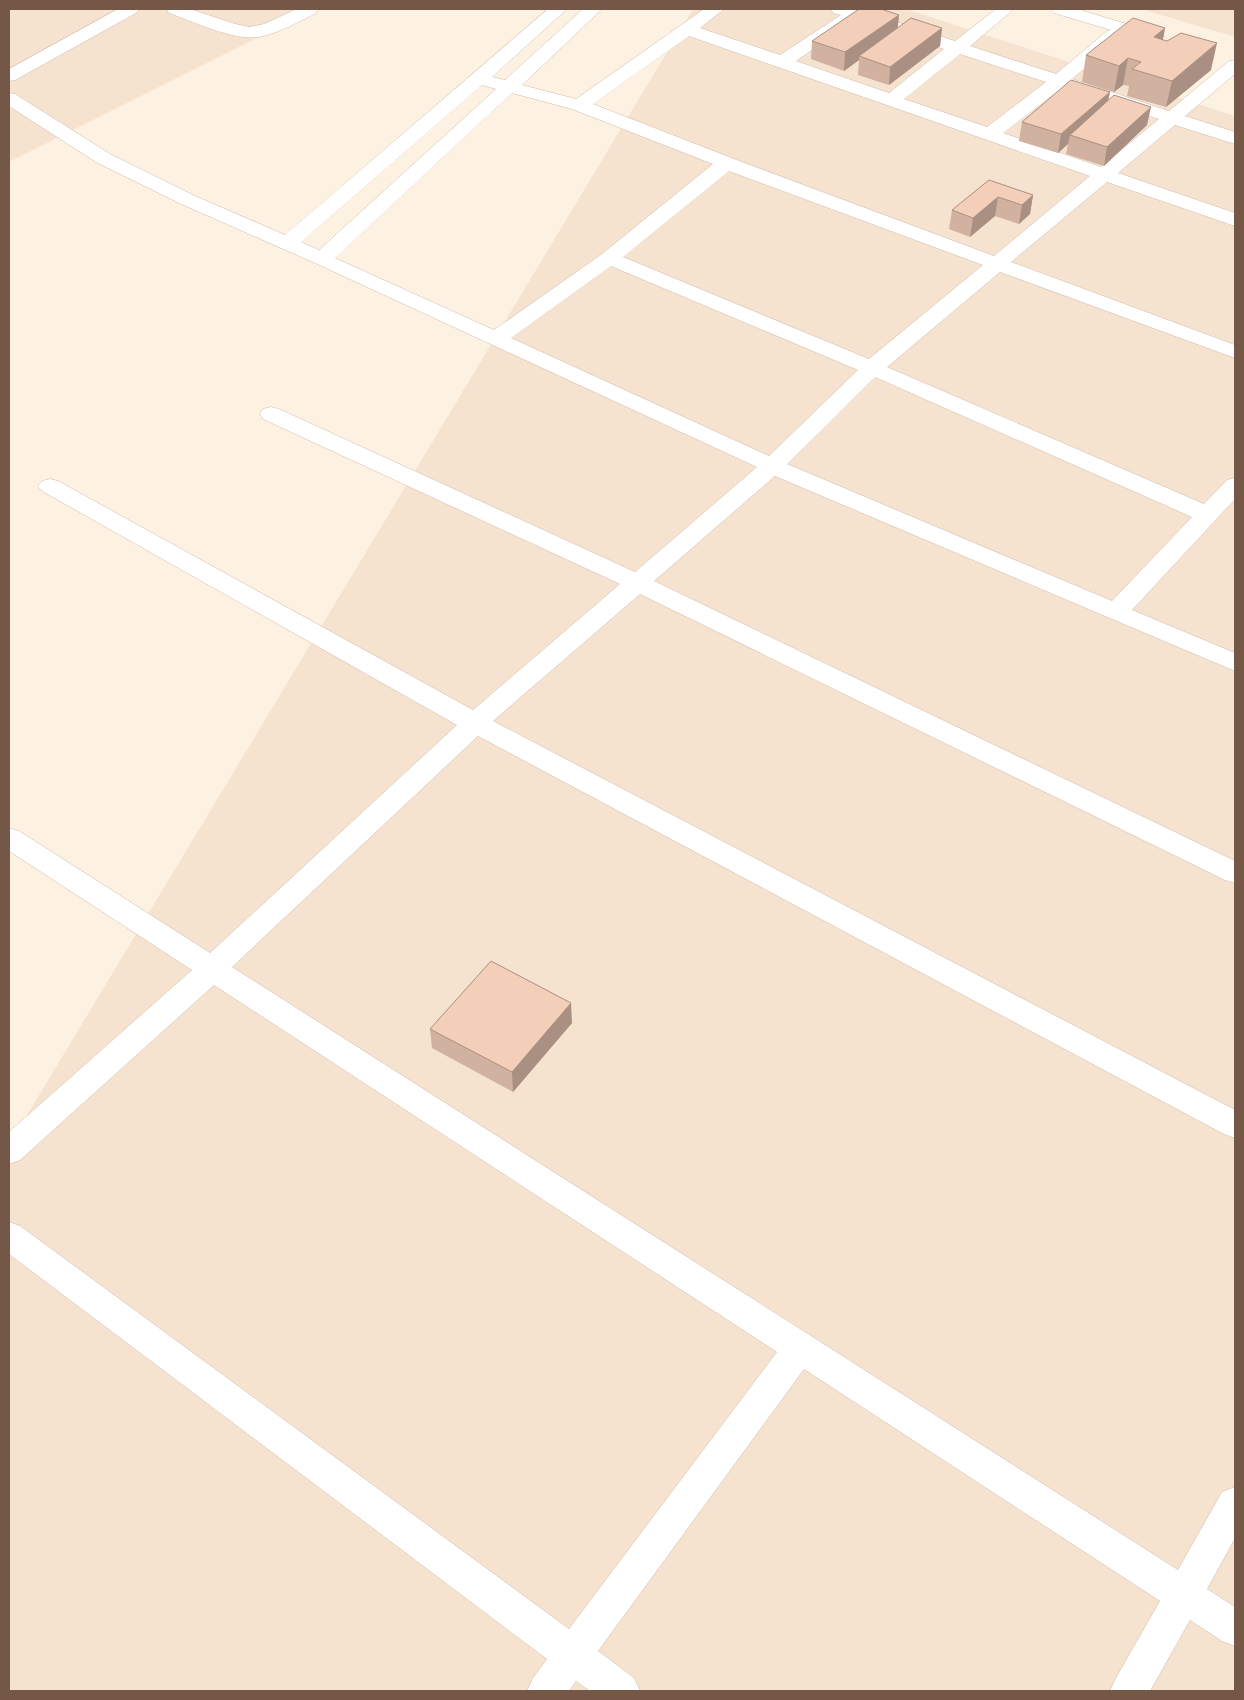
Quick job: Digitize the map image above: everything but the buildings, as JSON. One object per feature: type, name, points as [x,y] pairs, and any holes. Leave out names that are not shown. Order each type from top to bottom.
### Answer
[{"type":"street","points":[[9,76],[130,9]]},
{"type":"street","points":[[175,9],[239,30],[255,33],[310,9]]},
{"type":"street","points":[[288,244],[479,80],[558,9]]},
{"type":"street","points":[[322,259],[507,86],[594,9]]},
{"type":"street","points":[[579,105],[715,9]]},
{"type":"street","points":[[890,101],[1006,9]]},
{"type":"street","points":[[1060,9],[1169,42]]},
{"type":"street","points":[[782,62],[850,10],[1235,138]]},
{"type":"street","points":[[988,135],[1059,81],[1122,28]]},
{"type":"street","points":[[687,29],[1102,175],[1234,217]]},
{"type":"street","points":[[9,1151],[211,970],[475,723],[772,466],[872,368],[1235,64],[1216,57]]},
{"type":"street","points":[[479,80],[579,105],[727,163],[1235,352]]},
{"type":"street","points":[[9,98],[103,158],[186,199],[322,259],[772,466],[1117,611],[1235,663]]},
{"type":"street","points":[[496,339],[608,258],[727,163]]},
{"type":"street","points":[[608,258],[872,368],[1208,515]]},
{"type":"street","points":[[271,414],[636,582],[1235,873]]},
{"type":"street","points":[[1117,611],[1235,485]]},
{"type":"street","points":[[50,486],[475,723],[1235,1125]]},
{"type":"street","points":[[9,838],[211,970],[1235,1628]]},
{"type":"street","points":[[9,1236],[621,1691]]},
{"type":"street","points":[[546,1691],[800,1348]]},
{"type":"street","points":[[1128,1691],[1235,1504]]},
{"type":"shaded area","points":[[9,9],[315,9],[9,162]]},
{"type":"shaded area","points":[[693,9],[906,9],[1235,116],[1235,1691],[9,1691],[9,1145]]},
{"type":"shaded area","points":[[1141,9],[1235,9],[1235,37]]}]
